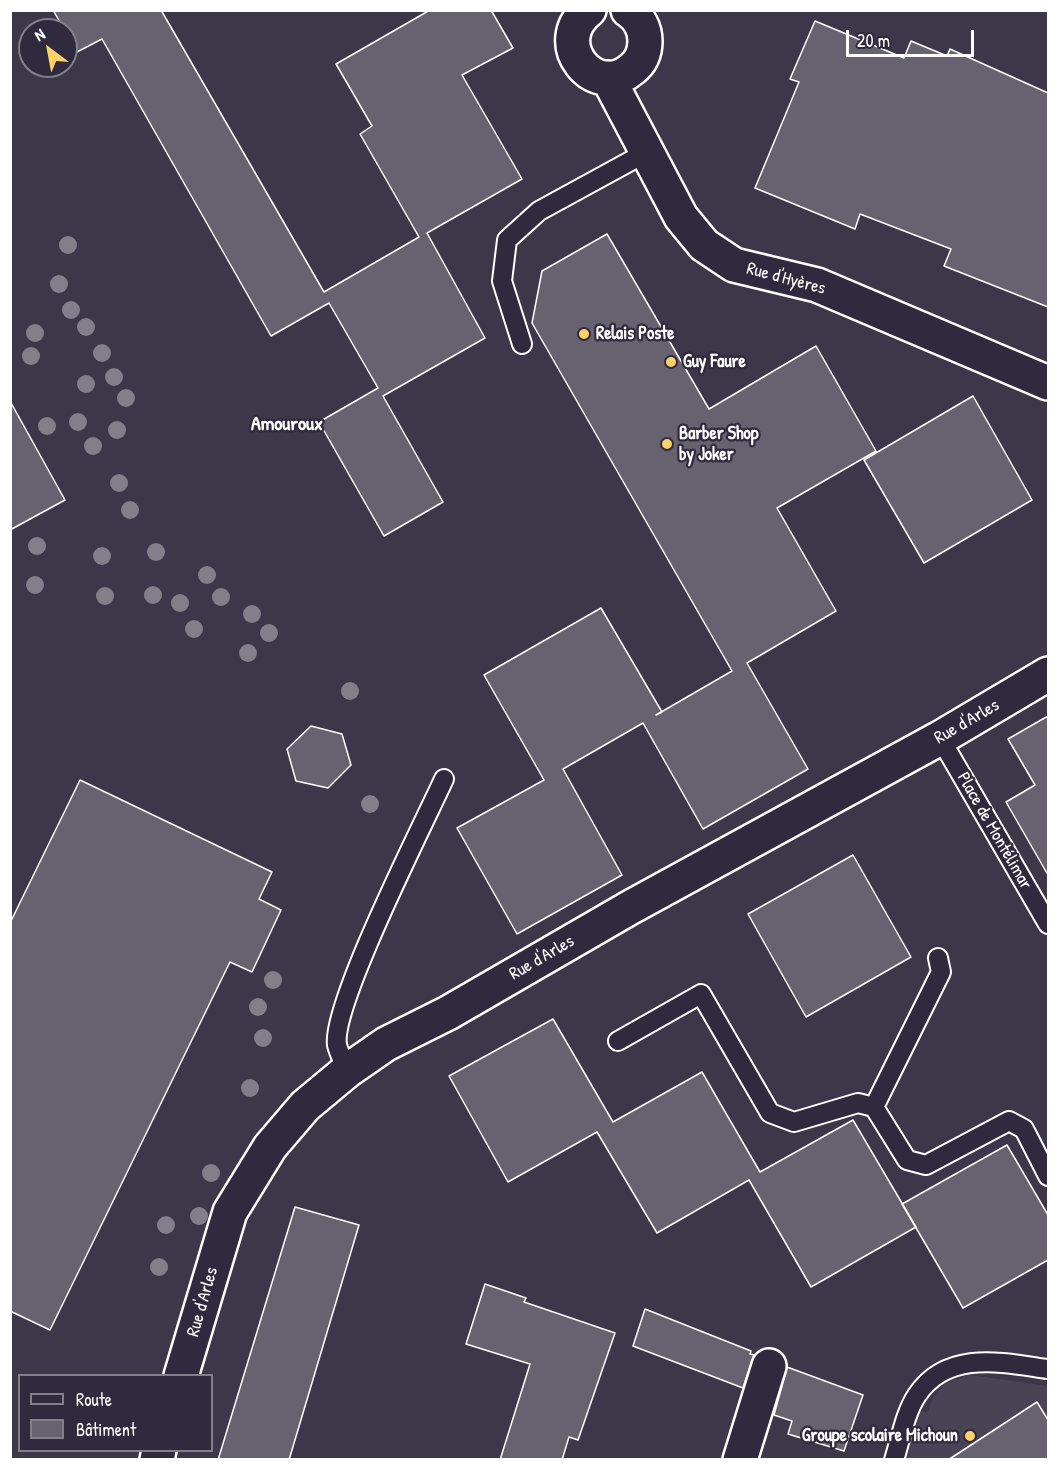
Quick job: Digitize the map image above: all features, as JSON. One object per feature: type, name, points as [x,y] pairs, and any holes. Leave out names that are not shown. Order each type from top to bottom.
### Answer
[{"type":"street","points":[[580,14],[572,38],[576,58],[590,73],[608,78],[630,72],[638,64],[645,43],[640,14]]},
{"type":"street","name":"Rue d'Hyères","points":[[608,78],[681,217],[704,245],[734,265],[817,285],[1048,384]]},
{"type":"street","name":"Rue d'Arles","points":[[182,1374],[230,1212],[270,1148],[305,1106],[347,1071],[386,1044],[448,1013],[642,901],[940,738],[1048,674]]},
{"type":"street","points":[[740,1460],[769,1366]]},
{"type":"lane","points":[[522,344],[502,281],[507,240],[539,211],[647,152]]},
{"type":"lane","name":"Place de Montélimar","points":[[940,738],[1048,924]]},
{"type":"lane","points":[[347,1071],[337,1045],[341,1015],[357,971],[444,779]]},
{"type":"lane","points":[[874,1107],[941,972],[938,958]]},
{"type":"lane","points":[[618,1041],[701,994],[770,1113],[794,1122],[858,1103],[874,1107],[907,1160],[926,1165],[1009,1121],[1024,1129],[1048,1176]]},
{"type":"lane","points":[[894,1460],[909,1412],[918,1393],[940,1374],[963,1364],[984,1360],[1048,1369]]},
{"type":"shaded area","name":"Groupe scolaire Michoun","points":[[970,1375],[1048,1386],[1048,1459],[883,1460],[899,1411],[928,1412],[933,1397],[945,1383]]},
{"type":"building","points":[[53,10],[161,10],[324,292],[419,237],[360,134],[372,126],[336,64],[430,10],[491,10],[513,48],[462,75],[522,179],[427,233],[485,338],[383,396],[443,502],[384,536],[319,422],[378,388],[329,303],[271,336],[102,39],[78,51],[78,18],[58,18]]},
{"type":"building","points":[[815,21],[904,58],[911,41],[947,56],[950,49],[1048,93],[1048,307],[944,266],[951,249],[860,214],[855,229],[755,188],[799,82],[790,79]]},
{"type":"building","points":[[607,234],[709,409],[816,346],[876,451],[777,508],[836,611],[747,663],[808,769],[703,829],[643,723],[563,769],[622,875],[517,934],[457,828],[544,780],[484,675],[601,608],[662,712],[732,671],[532,323],[542,271]]},
{"type":"building","points":[[973,396],[1032,500],[924,563],[864,460]]},
{"type":"building","points":[[10,401],[65,500],[10,530]]},
{"type":"building","points":[[1048,716],[1048,875],[1006,802],[1035,785],[1008,739]]},
{"type":"building","points":[[311,726],[342,734],[351,765],[328,788],[296,781],[287,749]]},
{"type":"building","points":[[80,780],[272,872],[259,899],[281,910],[252,972],[230,962],[50,1330],[10,1311],[10,923]]},
{"type":"building","points":[[853,855],[911,957],[806,1017],[748,914]]},
{"type":"building","points":[[553,1019],[613,1122],[702,1072],[760,1172],[853,1120],[916,1227],[811,1287],[749,1180],[657,1233],[597,1132],[508,1182],[449,1076]]},
{"type":"building","points":[[1007,1145],[1048,1215],[1048,1260],[963,1308],[902,1204]]},
{"type":"building","points":[[295,1207],[359,1225],[289,1460],[218,1460]]},
{"type":"building","points":[[485,1284],[526,1298],[524,1302],[615,1333],[578,1440],[569,1437],[562,1460],[500,1460],[530,1364],[466,1344]]},
{"type":"building","points":[[645,1309],[751,1351],[750,1354],[754,1355],[743,1388],[633,1346]]},
{"type":"building","points":[[787,1367],[863,1395],[844,1451],[788,1434],[792,1421],[774,1415]]},
{"type":"building","points":[[1037,1402],[1048,1420],[1048,1460],[948,1460]]},
{"type":"place","name":"Relais Poste","points":[[584,334]]},
{"type":"place","name":"Guy Faure","points":[[671,362]]},
{"type":"place","name":"Barber Shop by Joker","points":[[667,444]]},
{"type":"place","name":"Groupe scolaire Michoun","points":[[970,1436]]},
{"type":"district","name":"Amouroux","points":[[287,425]]}]
